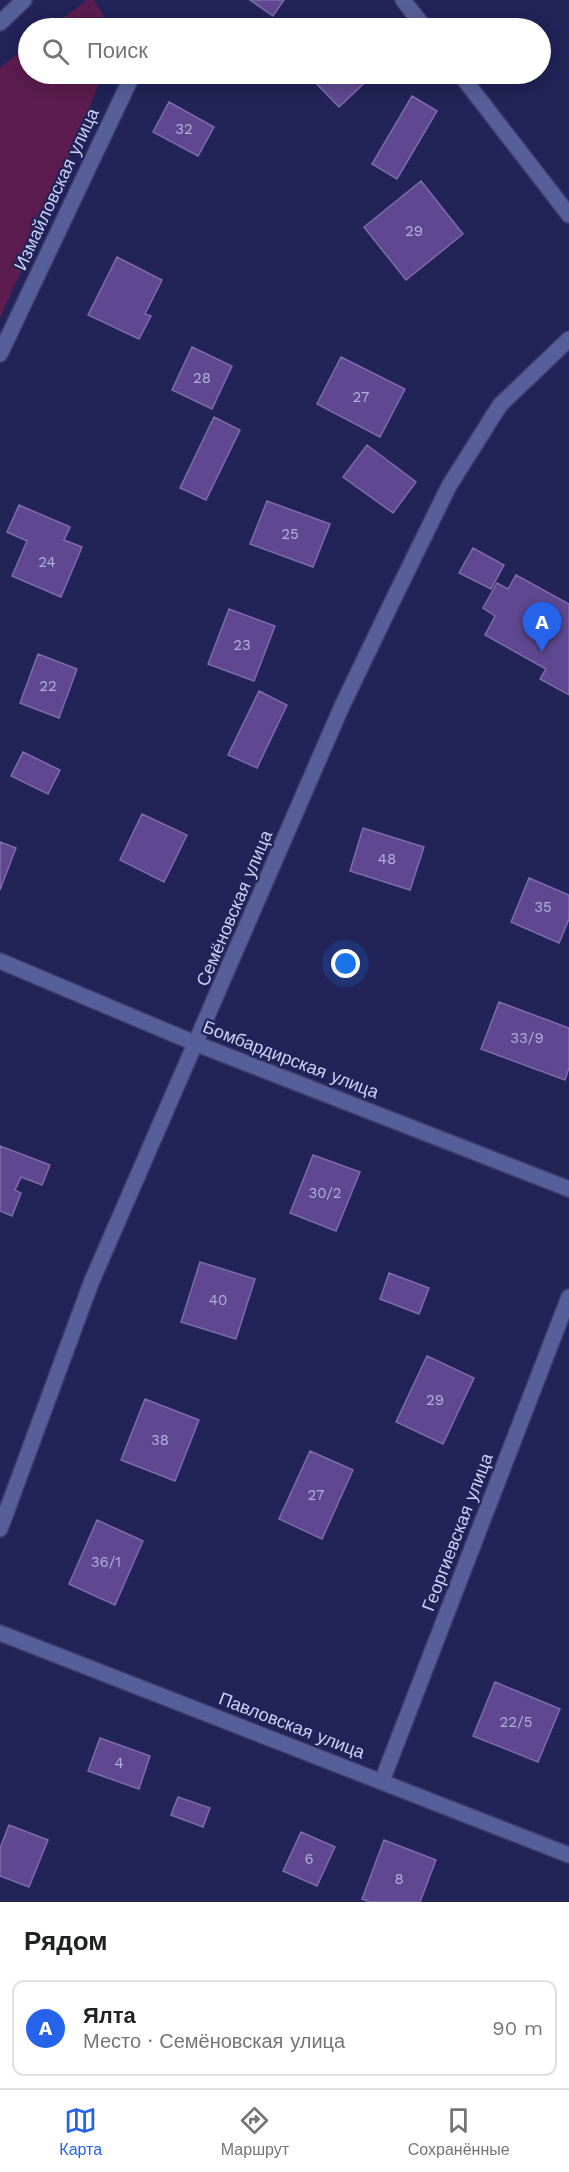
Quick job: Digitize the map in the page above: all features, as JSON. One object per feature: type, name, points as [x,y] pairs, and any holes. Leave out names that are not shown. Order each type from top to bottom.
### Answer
[{"type":"street","points":[[0,23],[24,0]]},
{"type":"street","points":[[404,0],[418,18]]},
{"type":"street","name":"Измайловская улица","points":[[0,354],[128,84]]},
{"type":"street","points":[[468,84],[569,215]]},
{"type":"street","name":"Семёновская улица","points":[[0,1529],[91,1283],[197,1044],[342,706],[449,486],[500,405],[569,339]]},
{"type":"street","name":"Бомбардирская улица","points":[[0,961],[197,1044],[569,1189]]},
{"type":"street","name":"Георгиевская улица","points":[[381,1781],[569,1297]]},
{"type":"street","name":"Павловская улица","points":[[0,1633],[569,1856]]},
{"type":"shaded area","points":[[87,0],[94,0],[105,18],[63,18]]},
{"type":"shaded area","points":[[18,53],[18,84],[99,84],[37,236],[0,318],[0,68]]},
{"type":"building","points":[[250,0],[284,0],[273,16]]},
{"type":"building","points":[[317,84],[363,84],[339,107]]},
{"type":"building","points":[[412,96],[437,111],[397,179],[372,164]]},
{"type":"building","points":[[169,102],[214,127],[198,156],[153,132]]},
{"type":"building","points":[[421,181],[463,234],[406,280],[364,227]]},
{"type":"building","points":[[117,257],[162,280],[145,314],[151,316],[139,339],[88,315]]},
{"type":"building","points":[[192,347],[232,366],[212,409],[172,390]]},
{"type":"building","points":[[341,357],[405,389],[380,437],[317,404]]},
{"type":"building","points":[[214,417],[240,430],[206,500],[180,488]]},
{"type":"building","points":[[367,445],[416,482],[393,513],[343,477]]},
{"type":"building","points":[[267,501],[330,524],[313,567],[250,544]]},
{"type":"building","points":[[19,505],[70,527],[64,540],[82,547],[61,597],[12,576],[27,541],[7,532]]},
{"type":"building","points":[[473,548],[504,565],[491,589],[459,573]]},
{"type":"building","points":[[516,575],[569,604],[569,695],[540,679],[546,669],[485,635],[495,616],[483,608],[497,583],[508,589]]},
{"type":"building","points":[[229,609],[275,626],[254,681],[208,664]]},
{"type":"building","points":[[38,654],[77,669],[59,718],[20,703]]},
{"type":"building","points":[[259,691],[287,705],[257,768],[228,755]]},
{"type":"building","points":[[23,752],[60,770],[48,794],[11,776]]},
{"type":"building","points":[[142,814],[187,835],[164,882],[120,860]]},
{"type":"building","points":[[363,828],[424,847],[410,890],[350,871]]},
{"type":"building","points":[[0,842],[16,848],[0,890]]},
{"type":"building","points":[[529,878],[569,895],[569,919],[559,943],[511,922]]},
{"type":"building","points":[[499,1002],[569,1028],[569,1068],[565,1080],[481,1049]]},
{"type":"building","points":[[0,1146],[50,1165],[42,1185],[21,1177],[15,1190],[21,1193],[12,1216],[0,1211]]},
{"type":"building","points":[[313,1155],[360,1172],[336,1231],[290,1213]]},
{"type":"building","points":[[200,1262],[255,1279],[236,1339],[181,1322]]},
{"type":"building","points":[[389,1273],[429,1288],[419,1314],[380,1299]]},
{"type":"building","points":[[427,1356],[474,1378],[443,1444],[396,1422]]},
{"type":"building","points":[[145,1399],[199,1420],[175,1481],[121,1460]]},
{"type":"building","points":[[310,1451],[353,1470],[322,1539],[279,1519]]},
{"type":"building","points":[[97,1520],[143,1541],[115,1605],[69,1584]]},
{"type":"building","points":[[495,1682],[560,1709],[538,1762],[473,1736]]},
{"type":"building","points":[[100,1738],[150,1756],[139,1789],[88,1771]]},
{"type":"building","points":[[178,1797],[210,1808],[203,1827],[171,1815]]},
{"type":"building","points":[[9,1825],[48,1840],[29,1887],[0,1876],[0,1848]]},
{"type":"building","points":[[301,1832],[335,1847],[317,1886],[283,1871]]},
{"type":"building","points":[[384,1840],[436,1860],[420,1902],[370,1902],[362,1899]]},
{"type":"place","name":"Ялта","points":[[542,652]]}]
